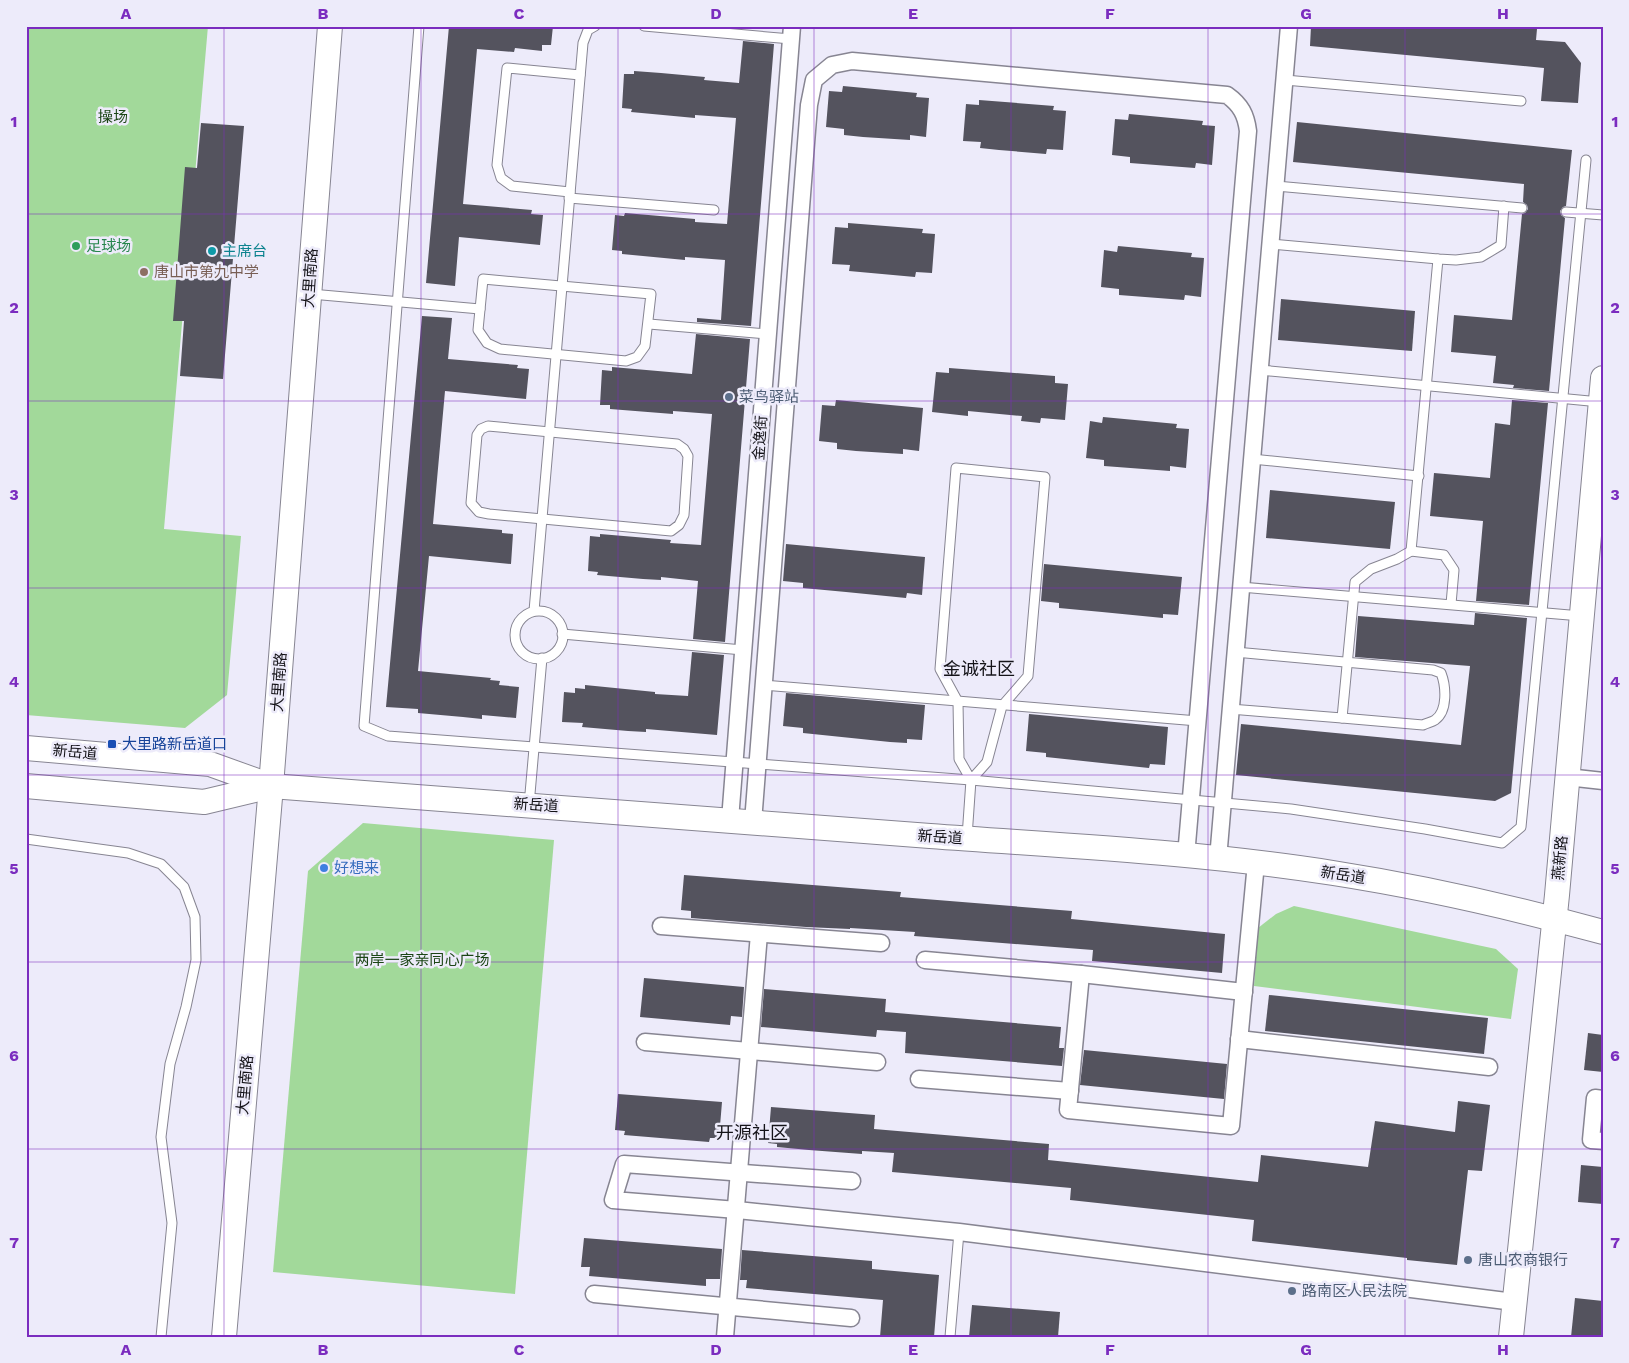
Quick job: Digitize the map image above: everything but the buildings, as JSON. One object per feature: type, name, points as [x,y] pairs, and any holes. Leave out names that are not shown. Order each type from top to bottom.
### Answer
[{"type":"street","name":"大里南路","points":[[224,1337],[271,786],[330,26]]},
{"type":"street","points":[[1218,859],[1289,26]]},
{"type":"street","name":"金逸街","points":[[741,821],[734,763],[792,33]]},
{"type":"street","points":[[741,821],[757,764],[809,106],[814,80],[832,65],[852,61],[1227,95],[1237,102],[1246,117],[1248,132],[1186,856]]},
{"type":"street","name":"燕新路","points":[[1511,1337],[1554,919],[1603,378]]},
{"type":"street","name":"新岳道","points":[[26,748],[210,764],[271,786],[741,821],[1256,863],[1332,873],[1423,889],[1603,932]]},
{"type":"street","points":[[1567,777],[1603,781]]},
{"type":"street","name":"新岳道","points":[[26,786],[204,802],[271,786]]},
{"type":"street","points":[[1081,974],[1068,1110],[1231,1126],[1256,863]]},
{"type":"street","points":[[661,926],[881,943]]},
{"type":"street","points":[[726,1337],[759,934]]},
{"type":"street","points":[[925,960],[1081,974],[1244,992]]},
{"type":"street","points":[[1239,1039],[1488,1066]]},
{"type":"street","points":[[644,1042],[877,1062]]},
{"type":"street","points":[[919,1079],[1070,1091]]},
{"type":"street","points":[[1603,1099],[1595,1098],[1591,1140],[1603,1141]]},
{"type":"street","points":[[852,1181],[624,1164],[613,1200],[959,1232],[1514,1302]]},
{"type":"street","points":[[594,1294],[851,1318]]},
{"type":"lane","points":[[419,26],[364,726],[388,736],[971,780],[1301,810],[1502,843],[1521,827],[1586,160]]},
{"type":"lane","points":[[534,611],[583,42],[588,30],[595,26]]},
{"type":"lane","points":[[644,26],[792,33]]},
{"type":"lane","points":[[580,75],[507,68],[497,165],[501,178],[512,186],[570,195],[714,210]]},
{"type":"lane","points":[[1285,80],[1521,101]]},
{"type":"lane","points":[[1276,186],[1522,208]]},
{"type":"lane","points":[[1271,244],[1438,259],[1456,260],[1481,257],[1501,245],[1504,206]]},
{"type":"lane","points":[[1566,212],[1603,215]]},
{"type":"lane","points":[[1411,551],[1438,259]]},
{"type":"lane","points":[[484,279],[651,294],[645,346],[637,356],[626,361],[500,350],[488,343],[478,330],[480,308],[484,279]]},
{"type":"lane","points":[[309,294],[480,308]]},
{"type":"lane","points":[[648,324],[768,334]]},
{"type":"lane","points":[[1260,370],[1600,402]]},
{"type":"lane","points":[[488,426],[677,444],[684,449],[688,456],[684,515],[679,524],[671,531],[542,519],[479,512],[471,503],[477,435],[481,429],[488,426]]},
{"type":"lane","points":[[1252,459],[1419,476]]},
{"type":"lane","points":[[967,839],[971,780],[959,759],[958,702],[940,668],[956,468],[1045,477],[1028,676],[1002,706],[987,762],[971,780]]},
{"type":"lane","points":[[1342,718],[1355,582],[1371,569],[1397,559],[1411,551],[1444,555],[1454,570],[1452,604]]},
{"type":"lane","points":[[1241,587],[1582,616]]},
{"type":"lane","points":[[534,611],[542,611],[550,614],[561,626],[562,634],[562,641],[554,653],[542,658],[533,658],[520,650],[514,634],[520,619],[534,611]]},
{"type":"lane","points":[[562,634],[743,650]]},
{"type":"lane","points":[[1230,708],[1423,725],[1436,720],[1443,712],[1445,683],[1441,673],[1433,670],[1235,652]]},
{"type":"lane","points":[[529,805],[542,658]]},
{"type":"lane","points":[[763,685],[1198,721]]},
{"type":"lane","points":[[26,839],[128,853],[161,864],[184,887],[195,917],[196,960],[186,1008],[170,1064],[161,1136],[172,1223],[161,1337]]},
{"type":"lane","points":[[950,1337],[959,1232]]},
{"type":"green space","name":"操场","points":[[26,26],[208,26],[164,529],[241,536],[227,695],[185,728],[26,715]]},
{"type":"green space","name":"两岸一家亲同心广场","points":[[363,823],[554,840],[515,1294],[273,1272],[308,871]]},
{"type":"green space","points":[[1294,906],[1496,949],[1518,969],[1511,1019],[1254,986],[1258,928],[1276,914]]},
{"type":"place","name":"足球场","points":[[76,246]]},
{"type":"place","name":"主席台","points":[[212,251]]},
{"type":"place","name":"唐山市第九中学","points":[[144,272]]},
{"type":"place","name":"菜鸟驿站","points":[[729,397]]},
{"type":"place","name":"大里路新岳道口","points":[[112,744]]},
{"type":"place","name":"好想来","points":[[324,868]]},
{"type":"place","name":"唐山农商银行","points":[[1468,1260]]},
{"type":"place","name":"路南区人民法院","points":[[1292,1291]]},
{"type":"district","name":"金诚社区","points":[[979,669]]},
{"type":"district","name":"开源社区","points":[[752,1133]]}]
